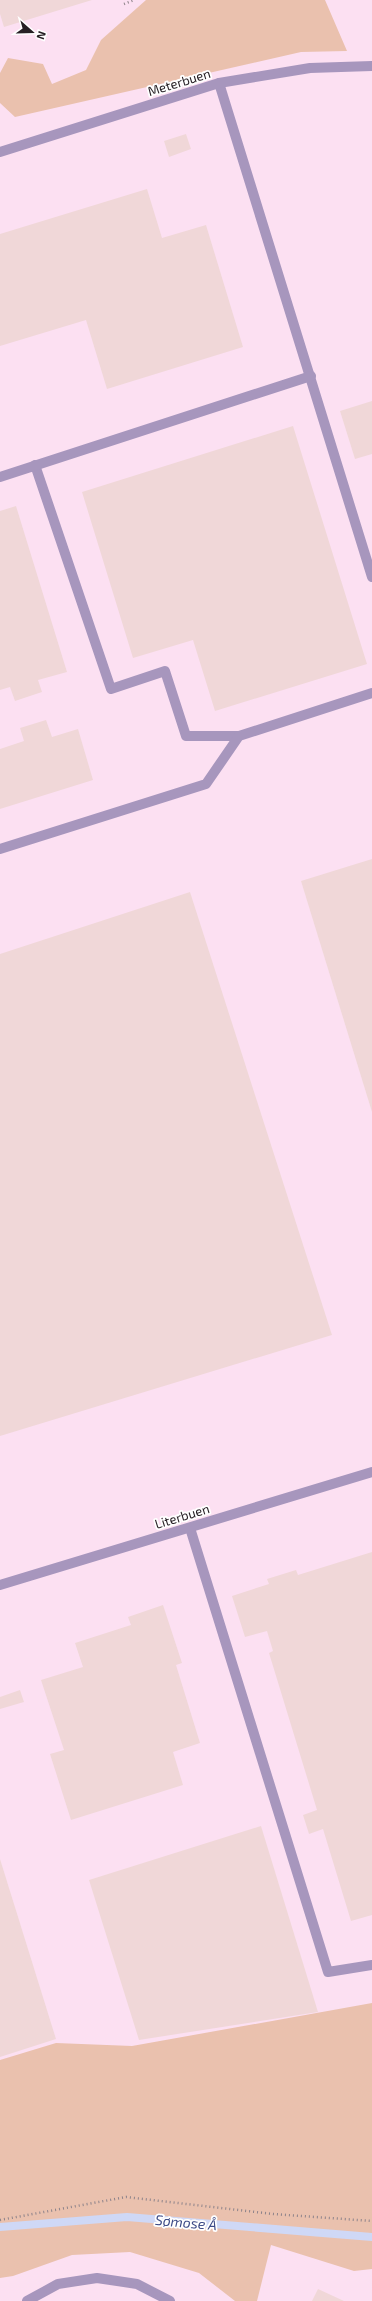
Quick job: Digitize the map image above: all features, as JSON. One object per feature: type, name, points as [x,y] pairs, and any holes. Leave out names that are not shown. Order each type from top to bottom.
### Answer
[{"type":"street","name":"Meterbuen","points":[[0,152],[219,83],[310,68],[372,66]]},
{"type":"street","points":[[219,83],[372,577]]},
{"type":"street","points":[[0,477],[311,376]]},
{"type":"street","points":[[35,465],[111,689],[165,671],[186,736],[239,736],[372,693]]},
{"type":"street","points":[[0,849],[206,784],[239,736]]},
{"type":"street","name":"Literbuen","points":[[0,1585],[372,1472]]},
{"type":"street","points":[[190,1528],[328,1972],[372,1965]]},
{"type":"street","points":[[27,2301],[58,2284],[97,2278],[137,2284],[170,2301]]},
{"type":"path","points":[[124,4],[134,0]]},
{"type":"path","points":[[0,2220],[126,2197],[273,2214],[372,2221]]},
{"type":"shaded area","points":[[0,0],[372,0],[372,2301],[0,2301]]},
{"type":"shaded area","points":[[146,0],[325,0],[347,51],[301,52],[15,117],[0,103],[0,73],[8,58],[43,64],[52,84],[86,70],[101,40]]},
{"type":"shaded area","points":[[372,2003],[372,2269],[354,2271],[271,2245],[257,2301],[235,2301],[199,2273],[130,2252],[72,2255],[13,2276],[0,2278],[0,2060],[56,2043],[132,2046]]},
{"type":"building","points":[[0,0],[92,0],[4,27],[0,14]]},
{"type":"building","points":[[186,134],[191,149],[169,157],[164,141]]},
{"type":"building","points":[[147,189],[162,238],[206,225],[243,347],[107,389],[86,320],[0,346],[0,234]]},
{"type":"building","points":[[372,401],[372,454],[355,459],[340,411]]},
{"type":"building","points":[[293,426],[367,664],[215,711],[193,640],[133,658],[82,492]]},
{"type":"building","points":[[16,506],[67,672],[38,680],[42,692],[15,701],[10,687],[0,690],[0,511]]},
{"type":"building","points":[[46,720],[52,737],[78,729],[93,780],[0,809],[0,749],[24,741],[20,728]]},
{"type":"building","points":[[372,859],[372,1112],[301,881]]},
{"type":"building","points":[[190,892],[332,1335],[0,1436],[0,954]]},
{"type":"building","points":[[372,1552],[372,1915],[351,1921],[323,1829],[309,1834],[303,1815],[317,1810],[269,1653],[273,1651],[267,1631],[245,1637],[232,1596],[269,1584],[267,1579],[296,1570],[298,1575]]},
{"type":"building","points":[[163,1605],[182,1663],[176,1665],[200,1743],[173,1752],[183,1785],[71,1820],[50,1754],[64,1750],[41,1680],[83,1667],[75,1643],[131,1625],[128,1617]]},
{"type":"building","points":[[20,1690],[24,1702],[0,1709],[0,1697]]},
{"type":"building","points":[[261,1826],[318,2012],[139,2040],[89,1880]]},
{"type":"building","points":[[0,1859],[56,2039],[0,2057]]},
{"type":"building","points":[[318,2289],[344,2301],[312,2301]]},
{"type":"waterway","name":"Sømose Å","points":[[0,2227],[127,2217],[372,2237]]}]
